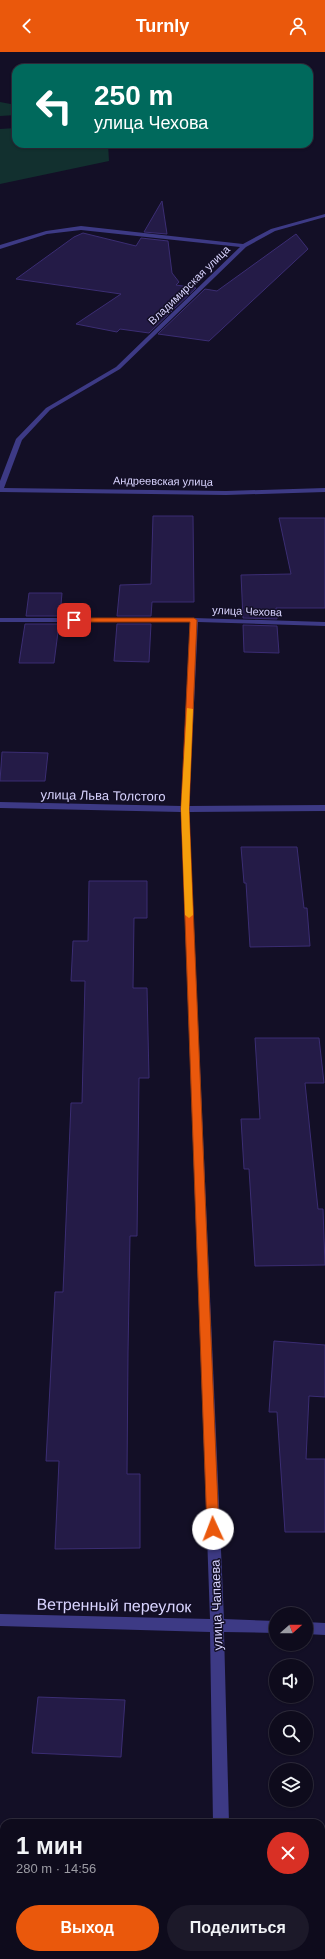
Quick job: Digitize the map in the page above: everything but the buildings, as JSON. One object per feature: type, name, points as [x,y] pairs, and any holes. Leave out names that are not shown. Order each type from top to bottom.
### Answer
[{"type":"street","name":"Владимирская улица","points":[[0,490],[19,439],[48,408],[118,368],[244,246],[273,230],[325,215]]},
{"type":"street","points":[[0,247],[46,233],[81,228],[244,246]]},
{"type":"street","name":"Андреевская улица","points":[[0,490],[226,493],[325,490]]},
{"type":"street","name":"улица Чехова","points":[[0,620],[194,620],[325,624]]},
{"type":"street","name":"улица Чапаева","points":[[194,620],[185,809],[217,1625],[221,1819]]},
{"type":"street","name":"улица Льва Толстого","points":[[0,805],[185,809],[325,808]]},
{"type":"street","name":"Ветренный переулок","points":[[0,1620],[269,1627]]},
{"type":"street","points":[[313,1628],[325,1629]]},
{"type":"green space","points":[[0,102],[12,104],[12,115],[0,116]]},
{"type":"green space","points":[[12,128],[12,148],[108,148],[109,161],[0,184],[0,129]]},
{"type":"slow traffic","points":[[189,915],[185,809],[190,709]]},
{"type":"route","points":[[74,620],[194,620],[185,809],[213,1529]]}]
